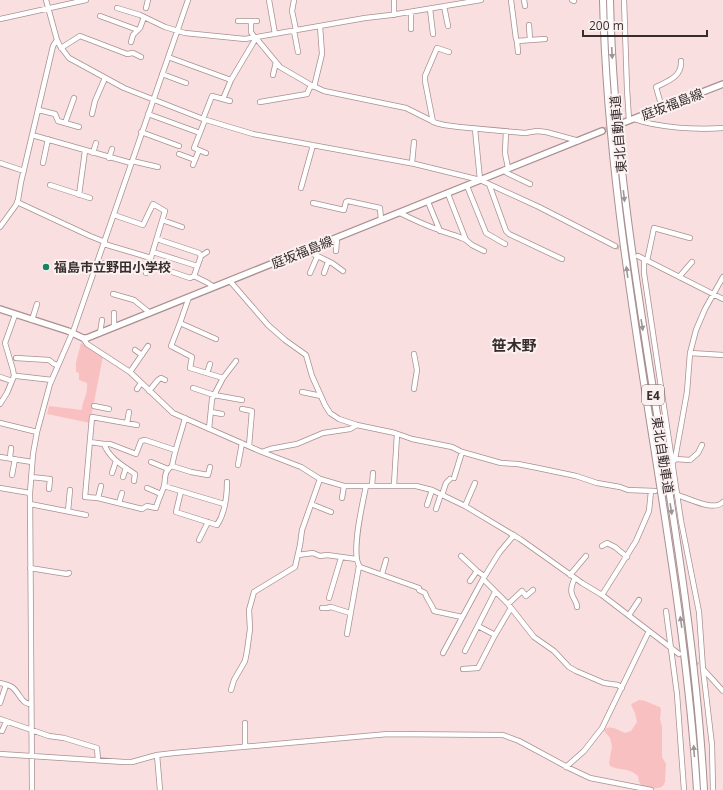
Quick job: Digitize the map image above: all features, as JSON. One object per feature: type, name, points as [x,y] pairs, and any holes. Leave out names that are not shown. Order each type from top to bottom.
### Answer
[{"type":"highway","name":"東北自動車道","points":[[603,0],[608,101],[616,186],[635,326],[669,536],[680,618],[690,696],[697,790]]},
{"type":"highway","name":"東北自動車道","points":[[610,0],[613,80],[622,178],[642,324],[684,590],[697,704],[704,790]]},
{"type":"main road","name":"庭坂福島線","points":[[620,124],[723,86]]},
{"type":"main road","name":"庭坂福島線","points":[[83,338],[100,333],[150,311],[230,281],[602,131]]},
{"type":"main road","points":[[0,309],[73,333],[83,338]]},
{"type":"street","points":[[46,0],[57,40],[61,48],[70,58],[124,88],[204,119],[253,134],[412,163],[480,180],[539,207],[615,246]]},
{"type":"street","points":[[0,19],[86,0]]},
{"type":"street","points":[[146,8],[148,0]]},
{"type":"street","points":[[32,790],[30,493],[32,462],[37,432],[52,380],[73,333],[105,243],[141,132],[188,0]]},
{"type":"street","points":[[269,0],[275,34]]},
{"type":"street","points":[[294,0],[292,11],[298,52]]},
{"type":"street","points":[[394,0],[394,15]]},
{"type":"street","points":[[117,8],[178,31],[238,39],[256,38],[365,18],[394,15],[481,0]]},
{"type":"street","points":[[511,0],[516,39],[518,41],[518,52]]},
{"type":"street","points":[[524,0],[525,6]]},
{"type":"street","points":[[624,0],[631,120],[696,130],[723,128]]},
{"type":"street","points":[[444,6],[448,26]]},
{"type":"street","points":[[430,9],[433,34]]},
{"type":"street","points":[[411,12],[411,28]]},
{"type":"street","points":[[100,16],[138,30]]},
{"type":"street","points":[[131,42],[133,35],[140,28],[144,17]]},
{"type":"street","points":[[238,21],[257,20]]},
{"type":"street","points":[[250,21],[251,32],[284,70],[324,91],[406,108],[433,122],[459,127],[525,133],[537,131],[579,140]]},
{"type":"street","points":[[529,25],[530,40]]},
{"type":"street","points":[[260,102],[307,94],[313,86],[322,54],[320,26]]},
{"type":"street","points":[[61,48],[80,36],[127,54],[133,53],[141,57]]},
{"type":"street","points":[[223,99],[231,80],[256,38]]},
{"type":"street","points":[[518,41],[545,39]]},
{"type":"street","points":[[0,225],[17,202],[20,194],[21,182],[53,46],[57,40]]},
{"type":"street","points":[[433,122],[425,81],[426,72],[437,48],[449,52]]},
{"type":"street","points":[[168,57],[231,80]]},
{"type":"street","points":[[273,75],[276,62]]},
{"type":"street","points":[[662,108],[656,87],[675,77],[680,69],[681,62]]},
{"type":"street","points":[[162,74],[186,84]]},
{"type":"street","points":[[92,114],[95,101],[105,78]]},
{"type":"street","points":[[206,152],[194,148],[212,96],[230,101]]},
{"type":"street","points":[[65,123],[74,98]]},
{"type":"street","points":[[39,110],[55,114],[58,121],[79,128]]},
{"type":"street","points":[[148,114],[200,133]]},
{"type":"street","points":[[474,128],[480,180]]},
{"type":"street","points":[[506,131],[507,173],[530,184]]},
{"type":"street","points":[[141,132],[179,146]]},
{"type":"street","points":[[32,135],[109,158],[158,167]]},
{"type":"street","points":[[43,163],[48,139]]},
{"type":"street","points":[[412,163],[414,142]]},
{"type":"street","points":[[93,153],[96,143]]},
{"type":"street","points":[[301,188],[313,145]]},
{"type":"street","points":[[109,158],[112,149]]},
{"type":"street","points":[[193,165],[199,150]]},
{"type":"street","points":[[79,195],[85,151]]},
{"type":"street","points":[[178,154],[195,160]]},
{"type":"street","points":[[0,164],[24,171]]},
{"type":"street","points":[[489,184],[506,231],[509,234],[562,259]]},
{"type":"street","points":[[50,185],[90,198]]},
{"type":"street","points":[[467,186],[486,233],[505,244]]},
{"type":"street","points":[[448,194],[466,240]]},
{"type":"street","points":[[313,203],[344,210],[346,202],[348,201],[380,208],[381,220]]},
{"type":"street","points":[[17,202],[105,243],[151,258]]},
{"type":"street","points":[[428,202],[440,231]]},
{"type":"street","points":[[114,215],[143,225],[153,204],[165,211],[146,273]]},
{"type":"street","points":[[400,213],[440,231],[456,235],[484,251]]},
{"type":"street","points":[[162,220],[182,226]]},
{"type":"street","points":[[690,238],[654,228],[644,273],[674,461],[674,488],[677,495],[688,560],[699,612],[702,668],[712,745],[713,790]]},
{"type":"street","points":[[336,251],[337,238]]},
{"type":"street","points":[[156,240],[199,253],[201,256]]},
{"type":"street","points":[[305,250],[343,271]]},
{"type":"street","points":[[153,252],[197,266]]},
{"type":"street","points":[[194,276],[201,256],[207,252]]},
{"type":"street","points":[[638,256],[723,299]]},
{"type":"street","points":[[310,273],[317,257]]},
{"type":"street","points":[[98,262],[124,270]]},
{"type":"street","points":[[324,273],[328,262]]},
{"type":"street","points":[[679,277],[692,262]]},
{"type":"street","points":[[149,264],[190,278],[194,276],[208,282],[214,287]]},
{"type":"street","points":[[674,461],[687,392],[690,353],[696,330],[709,301],[723,277]]},
{"type":"street","points":[[230,281],[268,325],[285,340],[306,355],[312,376],[325,405],[330,413],[339,419],[357,425],[397,434],[421,442],[452,447],[462,452],[501,462],[576,476],[597,484],[620,487],[628,490],[653,491],[648,515],[636,541],[602,595]]},
{"type":"street","points":[[113,294],[134,300],[150,311]]},
{"type":"street","points":[[189,297],[170,346],[192,357],[190,368],[223,378]]},
{"type":"street","points":[[32,320],[37,304]]},
{"type":"street","points":[[114,313],[114,327]]},
{"type":"street","points":[[0,403],[7,393],[13,379],[13,370],[5,343],[15,315]]},
{"type":"street","points":[[100,333],[102,320]]},
{"type":"street","points":[[180,323],[216,339]]},
{"type":"street","points":[[83,338],[87,344],[130,372],[168,409],[209,429],[301,467],[320,479],[344,486],[416,486],[432,490],[465,506],[514,535],[602,595],[679,654]]},
{"type":"street","points":[[130,372],[148,346]]},
{"type":"street","points":[[135,350],[142,355]]},
{"type":"street","points":[[690,353],[723,355]]},
{"type":"street","points":[[414,354],[417,370],[414,388]]},
{"type":"street","points":[[16,358],[49,360],[58,365]]},
{"type":"street","points":[[209,429],[214,395],[223,378],[236,361]]},
{"type":"street","points":[[207,373],[210,364]]},
{"type":"street","points":[[0,377],[13,379],[17,376],[52,380]]},
{"type":"street","points":[[149,391],[158,380],[161,378],[165,380]]},
{"type":"street","points":[[137,389],[141,383]]},
{"type":"street","points":[[193,388],[214,395],[242,400]]},
{"type":"street","points":[[302,392],[321,396]]},
{"type":"street","points":[[94,406],[109,409]]},
{"type":"street","points":[[242,409],[252,411],[250,446]]},
{"type":"street","points":[[127,423],[129,412]]},
{"type":"street","points":[[211,412],[222,414]]},
{"type":"street","points":[[137,425],[92,417],[85,497],[98,498],[142,509],[147,506],[156,508],[164,486],[164,478],[172,466],[175,450],[185,418]]},
{"type":"street","points":[[0,423],[37,432]]},
{"type":"street","points":[[262,452],[297,444],[322,433],[350,429],[357,425]]},
{"type":"street","points":[[394,485],[397,434]]},
{"type":"street","points":[[90,442],[110,444],[136,454],[142,441],[145,440],[175,450]]},
{"type":"street","points":[[238,464],[242,443]]},
{"type":"street","points":[[104,444],[105,448],[116,461],[135,474],[134,481]]},
{"type":"street","points":[[674,461],[690,460],[698,453],[702,445]]},
{"type":"street","points":[[11,448],[12,475]]},
{"type":"street","points":[[436,509],[446,483],[452,479],[462,452]]},
{"type":"street","points":[[0,457],[32,462]]},
{"type":"street","points":[[112,473],[116,461]]},
{"type":"street","points":[[151,462],[168,470]]},
{"type":"street","points":[[172,466],[191,472],[208,475],[210,467]]},
{"type":"street","points":[[123,477],[126,468]]},
{"type":"street","points":[[372,486],[373,473]]},
{"type":"street","points":[[31,476],[50,480],[49,489]]},
{"type":"street","points":[[231,690],[234,680],[245,661],[250,629],[249,610],[254,592],[293,569],[296,565],[302,530],[320,479]]},
{"type":"street","points":[[181,491],[176,512],[217,525],[221,519],[227,497],[227,482]]},
{"type":"street","points":[[465,506],[475,483]]},
{"type":"street","points":[[98,498],[101,486]]},
{"type":"street","points":[[164,486],[224,504]]},
{"type":"street","points":[[342,498],[344,486]]},
{"type":"street","points":[[347,634],[359,572],[359,566],[356,559],[361,510],[366,486]]},
{"type":"street","points":[[0,488],[30,493]]},
{"type":"street","points":[[147,488],[161,494]]},
{"type":"street","points":[[68,511],[70,490]]},
{"type":"street","points":[[427,505],[432,490]]},
{"type":"street","points":[[119,503],[122,493]]},
{"type":"street","points":[[677,495],[713,506],[720,505],[723,502]]},
{"type":"street","points":[[30,504],[86,516]]},
{"type":"street","points":[[311,504],[331,512]]},
{"type":"street","points":[[200,540],[208,522]]},
{"type":"street","points":[[443,652],[483,578],[499,553],[514,535]]},
{"type":"street","points":[[602,546],[607,543],[615,547],[627,557]]},
{"type":"street","points":[[298,555],[313,553],[320,556],[327,555],[356,559]]},
{"type":"street","points":[[461,556],[509,606],[534,636],[554,651],[569,667],[604,683],[618,685],[622,688]]},
{"type":"street","points":[[577,607],[577,603],[572,596],[571,591],[573,576],[586,556]]},
{"type":"street","points":[[329,598],[341,558]]},
{"type":"street","points":[[382,574],[386,560]]},
{"type":"street","points":[[359,566],[419,588],[419,590],[425,593],[434,611],[462,617]]},
{"type":"street","points":[[30,568],[67,574],[69,573]]},
{"type":"street","points":[[470,581],[477,571]]},
{"type":"street","points":[[463,669],[478,668],[509,606],[522,592],[526,596],[533,590]]},
{"type":"street","points":[[465,651],[496,592]]},
{"type":"street","points":[[629,615],[639,600]]},
{"type":"street","points":[[322,608],[331,607],[350,613]]},
{"type":"street","points":[[666,611],[677,694],[684,790]]},
{"type":"street","points":[[478,626],[495,635]]},
{"type":"street","points":[[566,767],[584,751],[595,739],[602,728],[649,631]]},
{"type":"street","points":[[702,668],[723,691]]},
{"type":"street","points":[[0,683],[12,687],[24,702],[31,704]]},
{"type":"street","points":[[0,702],[6,685]]},
{"type":"street","points":[[0,719],[48,736],[64,738],[97,748],[98,760]]},
{"type":"street","points":[[2,731],[6,722]]},
{"type":"street","points":[[245,723],[245,747]]},
{"type":"street","points":[[0,754],[132,762],[157,755],[174,753],[385,735],[503,735],[519,741],[566,767],[590,778],[651,790]]},
{"type":"street","points":[[157,755],[160,790]]},
{"type":"shaded area","points":[[81,343],[103,356],[90,423],[47,414],[49,406],[82,410],[87,391],[87,383],[79,380],[79,373],[76,372],[76,363]]},
{"type":"shaded area","points":[[639,700],[660,707],[661,710],[662,757],[666,764],[665,782],[663,786],[658,788],[642,787],[638,776],[634,773],[610,766],[609,763],[612,746],[610,738],[604,731],[608,728],[615,728],[625,733],[631,731],[637,722],[631,705]]},
{"type":"tunnel","points":[[602,131],[620,124]]},
{"type":"tunnel","points":[[615,246],[635,255]]},
{"type":"tunnel","points":[[683,656],[700,666]]},
{"type":"place","name":"福島市立野田小学校","points":[[46,267]]},
{"type":"district","name":"笹木野","points":[[514,345]]}]
